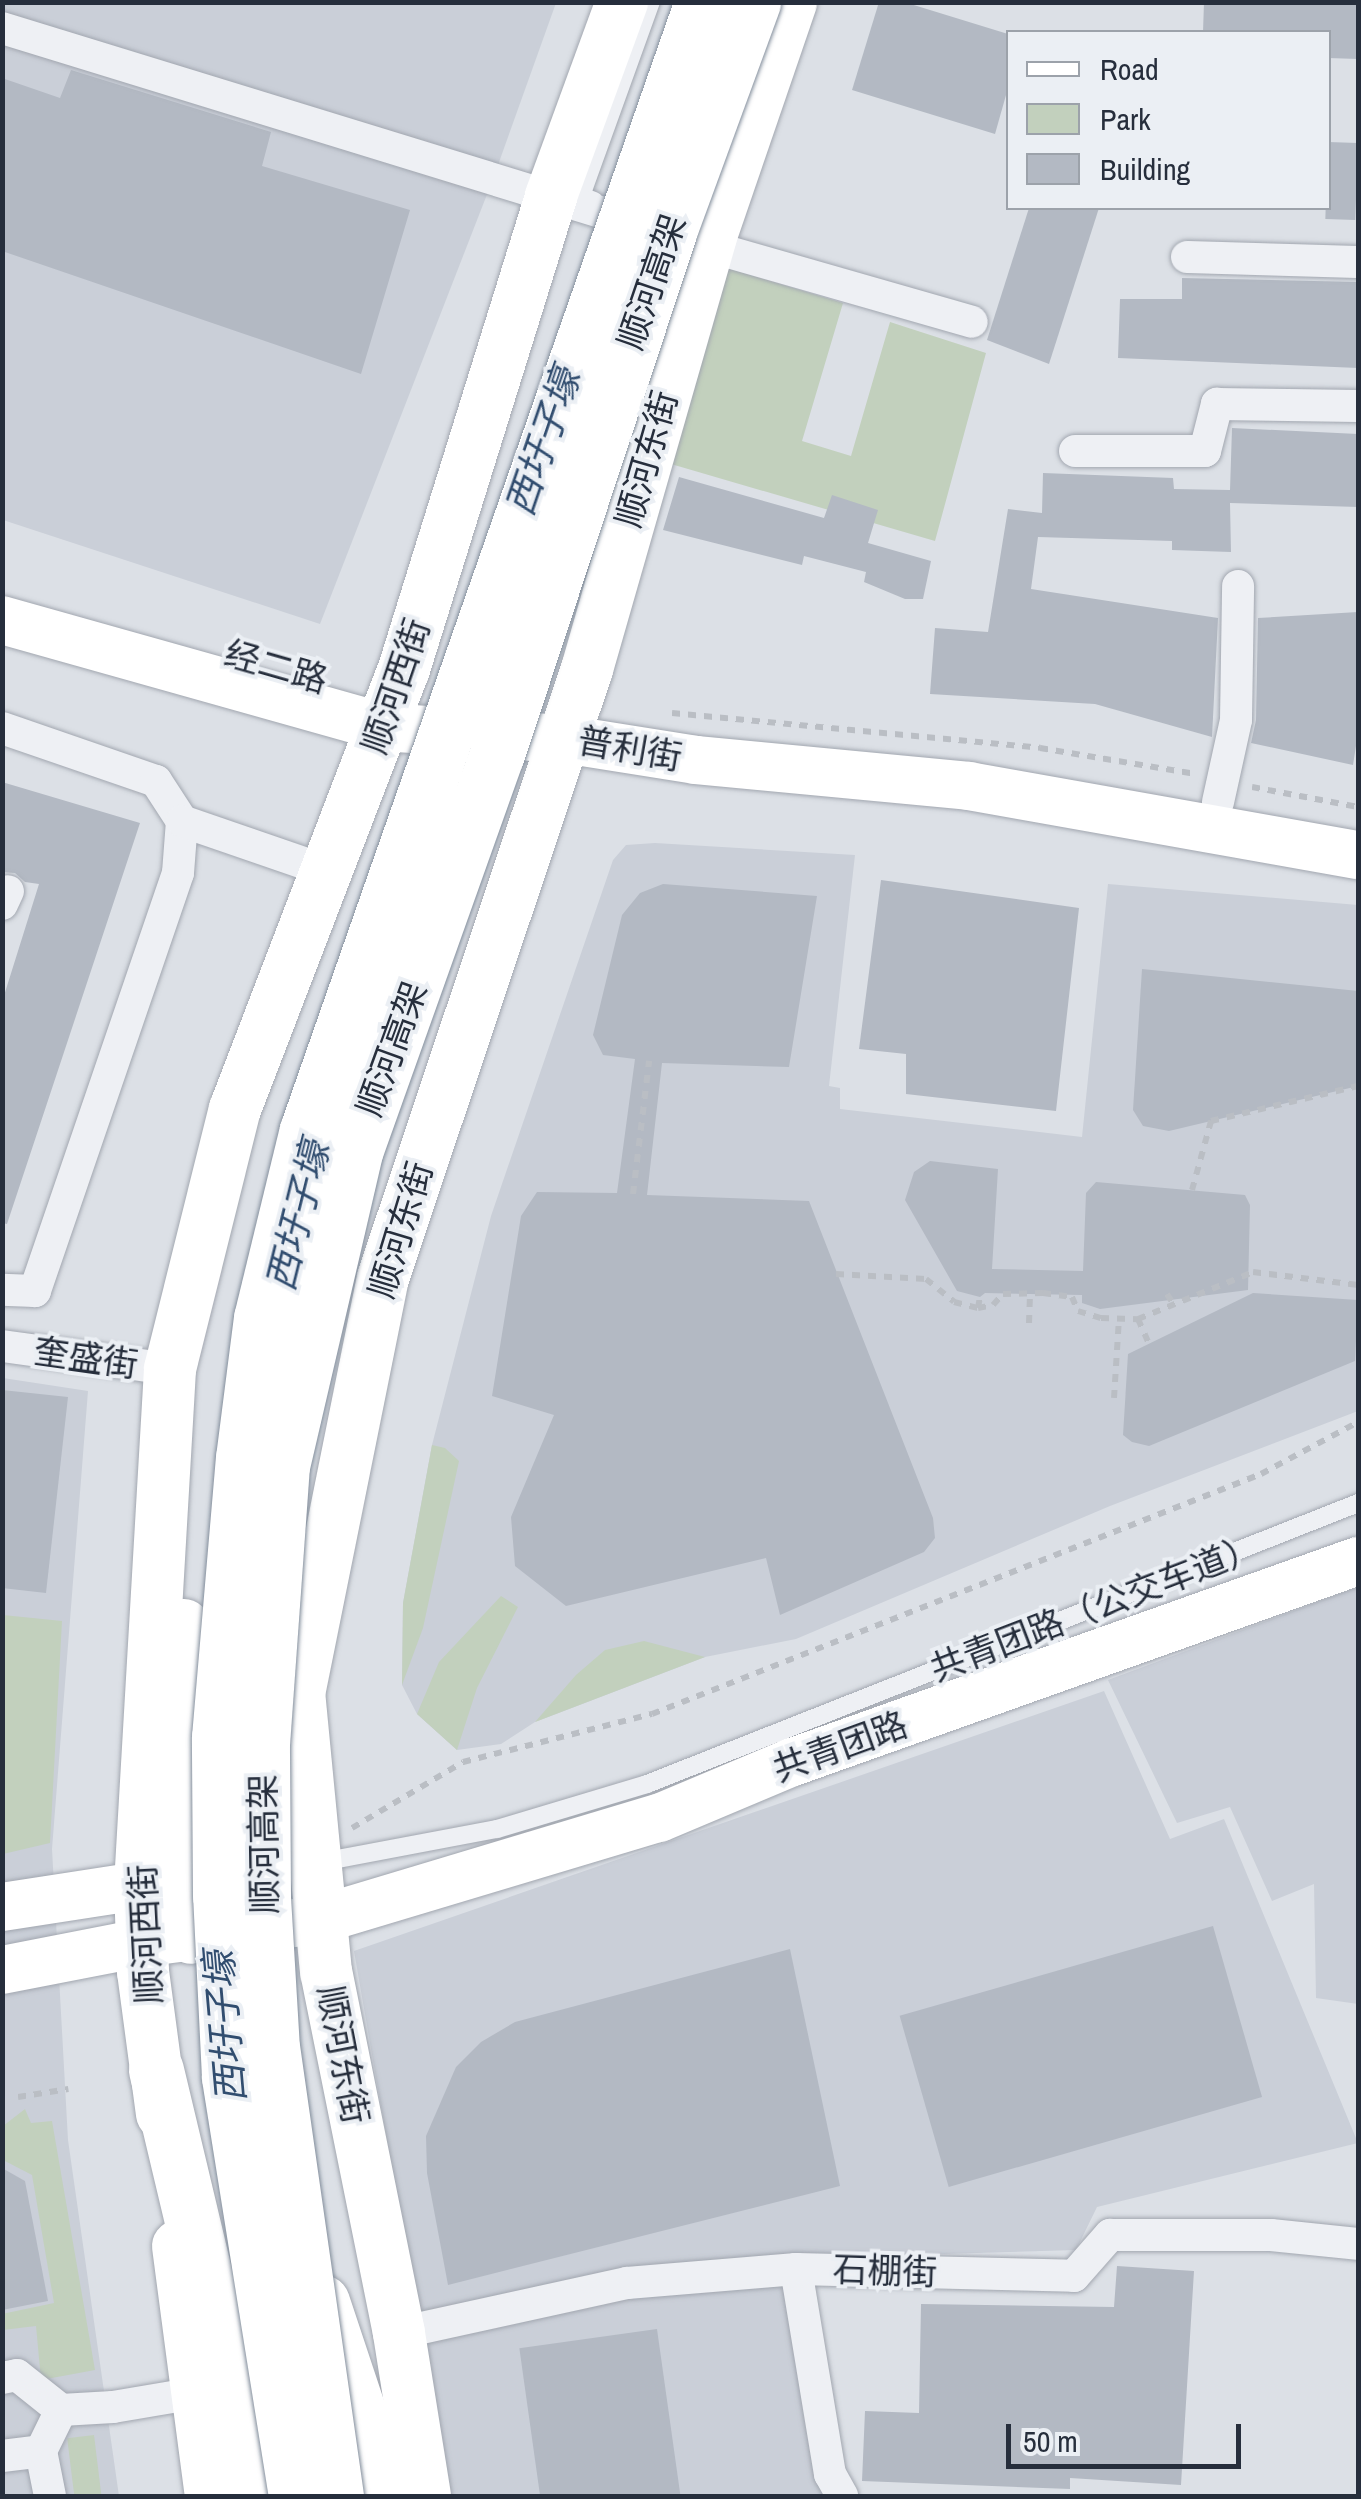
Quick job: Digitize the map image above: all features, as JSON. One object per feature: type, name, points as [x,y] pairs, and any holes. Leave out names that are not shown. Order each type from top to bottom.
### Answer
[{"type":"highway","name":"顺河高架","points":[[336,2496],[292,2210],[272,2048],[263,1897],[262,1744],[282,1466],[356,1149],[497,754],[660,222],[702,2]]},
{"type":"highway","name":"顺河高架","points":[[296,2496],[228,2077],[220,1896],[220,1719],[243,1458],[262,1318],[306,1130],[660,222],[753,2]]},
{"type":"highway","points":[[299,1694],[292,1618],[304,1490],[383,1160],[596,512],[660,222]]},
{"type":"highway","points":[[187,1712],[206,1470],[225,1329],[282,1101],[475,556],[560,340],[660,222]]},
{"type":"highway","points":[[156,2070],[242,2430],[252,2496]]},
{"type":"highway","points":[[292,2210],[363,2425],[374,2496]]},
{"type":"main road","name":"顺河西街","points":[[211,2496],[156,2070],[179,1939],[202,1877],[170,1368],[235,1110],[382,728],[551,196],[622,2]]},
{"type":"main road","name":"顺河东街","points":[[425,2496],[398,2333],[297,1923],[312,1852],[299,1694],[383,1278],[564,740],[660,222],[791,2]]},
{"type":"main road","name":"顺河西街","points":[[170,1368],[187,1712],[202,1877]]},
{"type":"street","points":[[2,28],[551,196],[660,222],[972,322]]},
{"type":"street","points":[[1187,257],[1358,262]]},
{"type":"street","points":[[1075,451],[1205,451],[1217,404],[1358,406]]},
{"type":"street","points":[[1218,802],[1236,720],[1238,586]]},
{"type":"street","name":"经二路","points":[[2,590],[341,684],[374,705],[382,728]]},
{"type":"street","name":"经二路","points":[[2,620],[382,728]]},
{"type":"street","points":[[2,728],[156,781],[182,821],[178,873],[36,1291],[2,1290]]},
{"type":"street","points":[[382,728],[564,740]]},
{"type":"street","name":"普利街","points":[[564,740],[632,728],[1004,760],[1358,827]]},
{"type":"street","name":"普利街","points":[[564,740],[680,758],[969,786],[1358,855]]},
{"type":"street","points":[[182,821],[327,871]]},
{"type":"street","name":"奎盛街","points":[[2,1346],[128,1366],[170,1368]]},
{"type":"street","name":"共青团路","points":[[2,1970],[297,1923],[659,1818],[790,1763],[1358,1561]]},
{"type":"street","points":[[2,1907],[202,1877],[312,1852]]},
{"type":"street","name":"石棚街","points":[[398,2333],[627,2282],[796,2269],[1074,2276],[1110,2235],[1271,2236],[1358,2244]]},
{"type":"street","points":[[796,2269],[830,2474],[842,2496]]},
{"type":"street","points":[[2,2378],[17,2375],[61,2410],[114,2407],[196,2393]]},
{"type":"street","points":[[50,2496],[40,2450],[61,2410]]},
{"type":"street","points":[[2,2456],[40,2450]]},
{"type":"lane","points":[[651,2],[581,196],[660,222]]},
{"type":"lane","name":"共青团路（公交车道）","points":[[312,1852],[497,1829],[647,1784],[1358,1504]]},
{"type":"path","points":[[633,1194],[648,1061]]},
{"type":"path","points":[[1192,1190],[1211,1121],[1358,1086]]},
{"type":"path","points":[[836,1274],[926,1279],[954,1302],[978,1308],[993,1305],[1003,1294],[1030,1293],[1072,1298],[1078,1310],[1138,1319],[1253,1272],[1358,1285]]},
{"type":"path","points":[[1028,1323],[1030,1293]]},
{"type":"path","points":[[1167,1294],[1174,1305]]},
{"type":"path","points":[[978,1308],[980,1298]]},
{"type":"path","points":[[1114,1398],[1119,1318]]},
{"type":"path","points":[[1138,1319],[1149,1344]]},
{"type":"path","points":[[312,1852],[463,1762],[652,1714],[1261,1474],[1358,1422]]},
{"type":"path","points":[[18,2097],[68,2089]]},
{"type":"shaded area","points":[[3,3],[556,3],[493,179],[320,624],[3,520]]},
{"type":"shaded area","points":[[655,843],[855,855],[829,1086],[840,1088],[840,1109],[1082,1137],[1108,884],[1358,905],[1358,1411],[1110,1506],[796,1639],[705,1657],[535,1722],[501,1744],[457,1750],[417,1714],[402,1685],[403,1603],[432,1445],[491,1216],[613,860],[626,845]]},
{"type":"shaded area","points":[[3,1378],[88,1391],[52,1849],[68,2140],[119,2496],[3,2496]]},
{"type":"shaded area","points":[[1358,1587],[1358,2004],[1316,1998],[1314,1884],[1272,1901],[1230,1807],[1177,1823],[1108,1680]]},
{"type":"shaded area","points":[[1104,1691],[1170,1839],[1224,1819],[1358,2143],[1097,2207],[1076,2250],[811,2258],[845,2496],[449,2496],[354,1951]]},
{"type":"green space","points":[[727,268],[843,303],[802,441],[851,456],[890,322],[986,353],[935,541],[671,464]]},
{"type":"green space","points":[[432,1445],[445,1448],[459,1461],[423,1628],[402,1685],[403,1603]]},
{"type":"green space","points":[[501,1596],[518,1607],[477,1688],[457,1750],[417,1714],[439,1662]]},
{"type":"green space","points":[[3,1615],[62,1621],[50,1843],[3,1854]]},
{"type":"green space","points":[[644,1641],[705,1657],[535,1722],[576,1675],[605,1650]]},
{"type":"green space","points":[[25,2109],[31,2123],[52,2121],[95,2370],[41,2380],[36,2326],[3,2330],[2,2314],[54,2303],[32,2175],[3,2160],[3,2126]]},
{"type":"green space","points":[[94,2435],[101,2496],[74,2496],[67,2438]]},
{"type":"building","points":[[879,2],[904,2],[1006,33],[1006,95],[995,134],[852,90]]},
{"type":"building","points":[[1204,2],[1358,2],[1358,59],[1331,58],[1331,30],[1203,30]]},
{"type":"building","points":[[71,70],[271,132],[262,166],[410,210],[361,374],[2,251],[2,78],[60,98]]},
{"type":"building","points":[[1331,142],[1358,143],[1355,220],[1325,219],[1326,210],[1331,210]]},
{"type":"building","points":[[1028,210],[1098,210],[1049,364],[987,340]]},
{"type":"building","points":[[1182,278],[1358,282],[1358,368],[1118,358],[1120,299],[1182,299]]},
{"type":"building","points":[[1232,428],[1358,434],[1358,507],[1230,503],[1231,552],[1172,550],[1172,541],[1038,537],[1031,589],[1218,618],[1212,737],[1095,704],[930,694],[935,628],[988,632],[1008,509],[1042,513],[1043,473],[1173,478],[1174,489],[1230,490]]},
{"type":"building","points":[[679,477],[824,518],[832,495],[878,510],[868,543],[931,561],[923,599],[905,599],[864,582],[866,572],[804,556],[802,565],[663,530]]},
{"type":"building","points":[[1358,612],[1358,733],[1353,765],[1251,743],[1256,720],[1258,618]]},
{"type":"building","points":[[2,782],[140,823],[7,1224],[2,1223],[2,1002],[39,884],[25,882],[15,873],[2,872]]},
{"type":"building","points":[[881,880],[1079,908],[1056,1111],[906,1094],[906,1054],[859,1049]]},
{"type":"building","points":[[663,884],[817,896],[789,1067],[662,1063],[647,1195],[809,1201],[933,1518],[935,1538],[924,1552],[780,1615],[766,1558],[566,1606],[515,1566],[511,1517],[554,1415],[492,1396],[521,1216],[537,1192],[617,1193],[635,1059],[603,1055],[593,1035],[622,915],[640,893]]},
{"type":"building","points":[[1142,969],[1358,991],[1358,1086],[1169,1131],[1143,1126],[1133,1110]]},
{"type":"building","points":[[930,1161],[998,1169],[992,1269],[1083,1271],[1086,1193],[1096,1182],[1245,1195],[1250,1205],[1248,1290],[1100,1309],[1082,1303],[1082,1295],[985,1293],[980,1297],[957,1291],[905,1200],[914,1172]]},
{"type":"building","points":[[1253,1293],[1358,1300],[1355,1361],[1149,1446],[1123,1435],[1128,1354]]},
{"type":"building","points":[[2,1390],[68,1397],[46,1593],[2,1588]]},
{"type":"building","points":[[1213,1926],[1262,2097],[949,2187],[900,2016]]},
{"type":"building","points":[[790,1949],[840,2186],[448,2285],[427,2173],[426,2136],[456,2067],[481,2042],[515,2022]]},
{"type":"building","points":[[2,2168],[25,2181],[48,2301],[2,2310]]},
{"type":"building","points":[[1117,2266],[1194,2271],[1181,2485],[1070,2478],[1070,2489],[862,2481],[865,2411],[919,2413],[921,2304],[1114,2307]]},
{"type":"building","points":[[657,2329],[680,2496],[540,2496],[519,2348]]},
{"type":"water label","name":"西圩子壕","points":[[543,442]]},
{"type":"water label","name":"西圩子壕","points":[[298,1216]]},
{"type":"water label","name":"西圩子壕","points":[[225,2027]]}]
